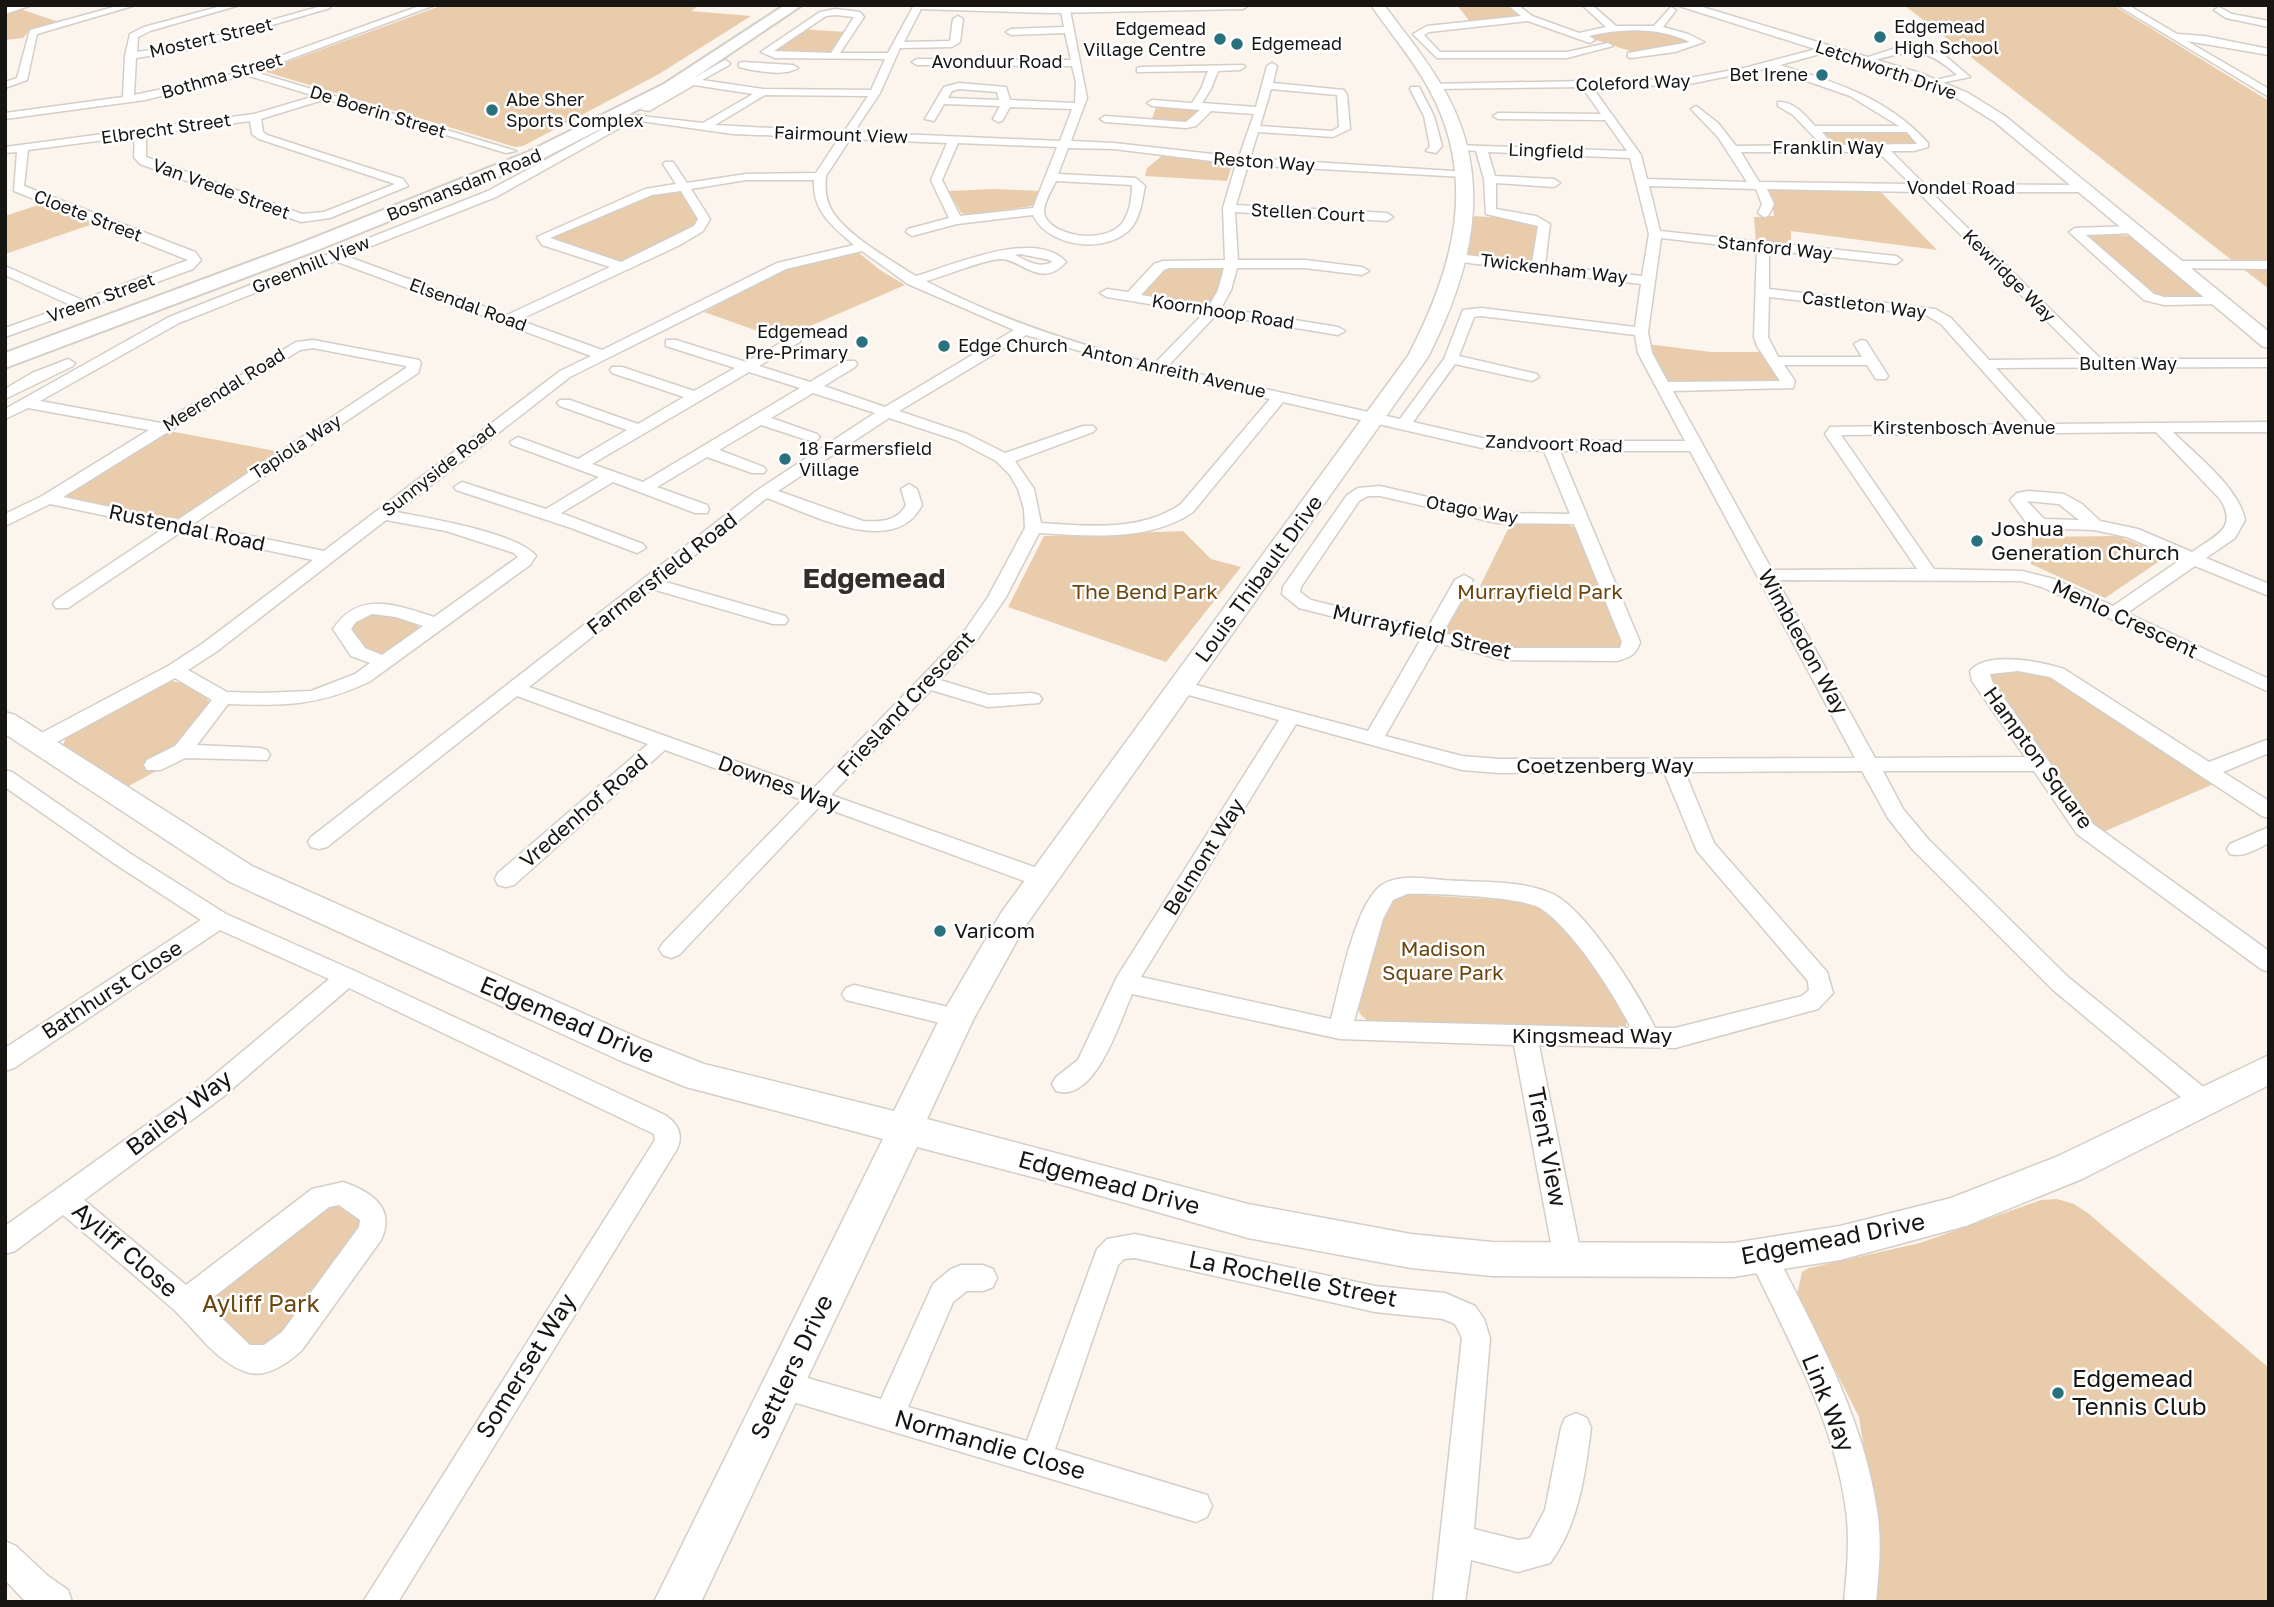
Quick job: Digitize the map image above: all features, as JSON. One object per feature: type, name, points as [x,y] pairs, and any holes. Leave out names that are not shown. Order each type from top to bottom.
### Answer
[{"type":"main road","name":"Bosmansdam Road","points":[[5,361],[489,176],[620,119],[795,5]]},
{"type":"main road","name":"Bosmansdam Road","points":[[5,347],[131,302],[308,247]]},
{"type":"street","points":[[5,11],[28,5]]},
{"type":"street","points":[[5,85],[22,80],[33,32],[132,5]]},
{"type":"street","points":[[128,100],[131,38],[139,32],[236,5]]},
{"type":"street","name":"Mostert Street","points":[[130,56],[184,48],[325,8],[321,5]]},
{"type":"street","name":"Bothma Street","points":[[5,116],[128,100],[246,72],[431,5]]},
{"type":"street","points":[[622,267],[546,242],[543,237],[640,195],[746,177],[820,176],[875,93],[891,55],[919,5],[1243,5]]},
{"type":"street","name":"Louis Thibault Drive","points":[[906,1131],[915,1104],[957,1018],[1012,921],[1418,357],[1431,333],[1462,243],[1464,174],[1450,117],[1435,86],[1377,5]]},
{"type":"street","points":[[1512,5],[1529,19],[1632,55],[1653,66]]},
{"type":"street","points":[[1586,5],[1612,27]]},
{"type":"street","points":[[2121,5],[2269,94]]},
{"type":"street","points":[[1052,177],[1136,182],[1139,186],[1131,219],[1118,231],[1094,241],[1050,228],[1040,220],[1038,211],[1083,91],[1065,7]]},
{"type":"street","points":[[1657,28],[1677,7]]},
{"type":"street","name":"Letchworth Drive","points":[[1677,7],[1828,49],[1935,83],[1984,108],[2269,342]]},
{"type":"street","points":[[2250,20],[2269,9]]},
{"type":"street","points":[[2218,10],[2230,16],[2269,24]]},
{"type":"street","points":[[834,55],[859,17],[857,14],[823,14],[766,52],[775,55],[834,55],[891,55]]},
{"type":"street","points":[[897,44],[952,44],[955,42],[958,19]]},
{"type":"street","points":[[1529,19],[1419,32],[1437,55],[1572,54],[1608,46]]},
{"type":"street","points":[[1015,21],[1011,23],[1009,35],[1070,30]]},
{"type":"street","points":[[1578,36],[1612,27],[1657,28],[1699,43],[1632,55]]},
{"type":"street","points":[[2174,37],[2204,39],[2269,52]]},
{"type":"street","points":[[1503,44],[1510,55]]},
{"type":"street","points":[[1864,60],[1909,48],[1926,48],[1965,77],[1935,83]]},
{"type":"street","name":"Coleford Way","points":[[1435,86],[1684,82],[1719,77],[1828,49]]},
{"type":"street","name":"Avonduur Road","points":[[917,62],[1077,62]]},
{"type":"street","points":[[645,109],[725,63]]},
{"type":"street","points":[[743,65],[802,68]]},
{"type":"street","points":[[1770,65],[1849,92],[1890,113],[1908,130]]},
{"type":"street","points":[[1157,369],[1197,331],[1227,287],[1231,263],[1229,208],[1272,66]]},
{"type":"street","points":[[1141,70],[1174,68],[1213,71],[1240,67]]},
{"type":"street","points":[[850,68],[886,68]]},
{"type":"street","points":[[1194,107],[1213,71]]},
{"type":"street","points":[[1663,71],[1684,82]]},
{"type":"street","name":"De Boerin Street","points":[[246,72],[510,151]]},
{"type":"street","points":[[693,82],[763,92],[875,93]]},
{"type":"street","name":"Wimbledon Way","points":[[1586,85],[1635,155],[1655,234],[1641,332],[1642,347],[1895,813],[1922,845],[2060,983],[2203,1101]]},
{"type":"street","points":[[2254,85],[2269,85]]},
{"type":"street","points":[[930,119],[951,88],[989,86],[1002,89],[1007,103]]},
{"type":"street","points":[[1255,129],[1334,134],[1345,129],[1340,92],[1268,86]]},
{"type":"street","points":[[1415,89],[1429,116],[1436,146],[1432,151]]},
{"type":"street","points":[[703,128],[763,92]]},
{"type":"street","points":[[794,105],[802,93]]},
{"type":"street","name":"Elbrecht Street","points":[[5,150],[254,117],[325,96]]},
{"type":"street","points":[[1147,120],[1153,99],[1194,107],[1260,111]]},
{"type":"street","points":[[941,101],[1079,106]]},
{"type":"street","points":[[998,119],[1007,103]]},
{"type":"street","points":[[742,104],[766,106]]},
{"type":"street","points":[[1782,104],[1814,129],[1831,148]]},
{"type":"street","points":[[1105,120],[1147,120],[1189,125],[1207,108]]},
{"type":"street","points":[[1696,109],[1706,116],[1733,149],[1758,186],[1768,204],[1764,213]]},
{"type":"street","points":[[1429,116],[1450,117]]},
{"type":"street","points":[[1498,116],[1608,117]]},
{"type":"street","name":"Van Vrede Street","points":[[141,132],[140,157],[144,162],[301,218],[326,215],[402,186],[399,181],[263,137],[258,134],[254,117]]},
{"type":"street","name":"Fairmount View","points":[[620,119],[703,128],[1065,144]]},
{"type":"street","name":"Greenhill View","points":[[5,415],[174,320],[492,194],[620,119]]},
{"type":"street","name":"Franklin Way","points":[[1733,149],[1923,147],[1908,130],[1814,129]]},
{"type":"street","points":[[955,139],[934,177],[937,190],[956,220]]},
{"type":"street","name":"Reston Way","points":[[1065,144],[1127,147],[1244,161],[1464,174]]},
{"type":"street","name":"Lingfield","points":[[1458,147],[1635,155]]},
{"type":"street","name":"Cloete Street","points":[[23,148],[18,188],[190,254],[195,260]]},
{"type":"street","points":[[1481,148],[1490,179],[1490,211],[1504,216],[1536,219],[1544,224],[1545,236],[1538,267]]},
{"type":"street","name":"Kewridge Way","points":[[1881,148],[2098,364]]},
{"type":"street","points":[[507,320],[699,229],[704,219],[669,164]]},
{"type":"street","name":"Anton Anreith Avenue","points":[[820,176],[820,202],[827,215],[863,247],[913,281],[1023,331],[1106,357],[1374,418]]},
{"type":"street","points":[[1829,176],[1840,188]]},
{"type":"street","points":[[1490,179],[1554,183]]},
{"type":"street","name":"Vondel Road","points":[[1642,182],[1840,188],[2082,188]]},
{"type":"street","name":"Stellen Court","points":[[1229,208],[1387,216]]},
{"type":"street","points":[[912,232],[956,220],[1038,211]]},
{"type":"street","points":[[2133,230],[2075,232],[2149,297],[2164,301],[2219,301]]},
{"type":"street","name":"Stanford Way","points":[[1655,234],[1896,260]]},
{"type":"street","name":"Sunnyside Road","points":[[39,743],[175,670],[209,648],[557,379],[782,266],[863,247]]},
{"type":"street","points":[[1663,387],[1786,386],[1789,382],[1761,337],[1763,247]]},
{"type":"street","points":[[913,281],[1003,254]]},
{"type":"street","name":"Elsendal Road","points":[[334,256],[602,355]]},
{"type":"street","name":"Twickenham Way","points":[[1458,258],[1650,281]]},
{"type":"street","name":"Vreem Street","points":[[5,333],[188,266],[195,260]]},
{"type":"street","points":[[1131,297],[1162,265],[1330,265],[1362,271]]},
{"type":"street","points":[[2176,265],[2269,265]]},
{"type":"street","points":[[5,270],[82,305]]},
{"type":"street","name":"Castleton Way","points":[[1763,292],[1930,312],[1946,321],[2042,428]]},
{"type":"street","name":"Koornhoop Road","points":[[1107,293],[1338,331]]},
{"type":"street","points":[[1402,426],[1451,359],[1466,316],[1471,312],[1641,332]]},
{"type":"street","name":"Farmersfield Road","points":[[319,842],[765,492],[887,413],[1023,331]]},
{"type":"street","points":[[580,464],[794,339]]},
{"type":"street","points":[[671,343],[962,437],[1004,458],[1026,487],[1033,528],[1107,529],[1152,525],[1177,516],[1187,508],[1280,397]]},
{"type":"street","name":"Meerendal Road","points":[[5,522],[48,499],[291,348],[313,344],[409,361],[415,367]]},
{"type":"street","points":[[1861,344],[1881,376]]},
{"type":"street","points":[[1451,359],[1532,377]]},
{"type":"street","points":[[1774,361],[1870,361]]},
{"type":"street","points":[[5,395],[68,363]]},
{"type":"street","name":"Bulten Way","points":[[1986,364],[2269,363]]},
{"type":"street","points":[[645,488],[850,364]]},
{"type":"street","name":"Tapiola Way","points":[[62,604],[415,367]]},
{"type":"street","points":[[617,370],[696,397]]},
{"type":"street","points":[[5,404],[27,403],[163,428]]},
{"type":"street","points":[[565,403],[640,429]]},
{"type":"street","name":"Zandvoort Road","points":[[1374,418],[1482,443],[1695,446]]},
{"type":"street","points":[[759,419],[812,437]]},
{"type":"street","points":[[2114,614],[2229,534],[2236,525],[2237,515],[2227,496],[2160,428]]},
{"type":"street","name":"Kirstenbosch Avenue","points":[[1929,574],[1833,432],[1840,429],[2269,428]]},
{"type":"street","points":[[1004,458],[1088,429]]},
{"type":"street","points":[[518,442],[701,509]]},
{"type":"street","name":"Murrayfield Street","points":[[1292,594],[1305,604],[1504,654],[1617,655],[1628,652],[1631,642],[1550,446]]},
{"type":"street","points":[[706,451],[758,470]]},
{"type":"street","points":[[547,515],[612,476]]},
{"type":"street","points":[[462,487],[637,548]]},
{"type":"street","points":[[765,492],[861,526],[881,527],[902,521],[912,511],[914,505],[909,489]]},
{"type":"street","name":"Otago Way","points":[[1292,594],[1292,587],[1353,498],[1364,491],[1380,491],[1497,518],[1581,519]]},
{"type":"street","name":"Rustendal Road","points":[[48,499],[326,557]]},
{"type":"street","points":[[175,670],[223,698],[312,697],[349,685],[524,561],[526,554],[520,549],[449,527],[383,514]]},
{"type":"street","points":[[2094,525],[2132,533],[2269,591]]},
{"type":"street","name":"Friesland Crescent","points":[[671,949],[968,640],[997,597],[1033,528]]},
{"type":"street","name":"Menlo Crescent","points":[[1766,575],[1994,574],[2030,577],[2269,686]]},
{"type":"street","points":[[1373,740],[1465,580]]},
{"type":"street","points":[[649,583],[779,620]]},
{"type":"street","points":[[383,663],[358,652],[342,630],[345,622],[368,609],[382,608],[436,624]]},
{"type":"street","name":"Hampton Square","points":[[2269,811],[2057,673],[2035,667],[1985,667],[1980,671],[1982,681],[2085,828],[2269,963]]},
{"type":"street","points":[[928,683],[988,701],[1032,699]]},
{"type":"street","name":"Coetzenberg Way","points":[[1181,687],[1462,763],[1499,766],[2039,764]]},
{"type":"street","name":"Downes Way","points":[[516,689],[1043,879]]},
{"type":"street","points":[[154,765],[182,751],[223,698]]},
{"type":"street","name":"Belmont Way","points":[[1065,1084],[1088,1066],[1121,990],[1291,718]]},
{"type":"street","name":"Edgemead Drive","points":[[5,721],[241,874],[394,945],[631,1050],[699,1077],[1302,1233],[1412,1251],[1492,1259],[1733,1260],[1840,1243],[1952,1214],[2069,1168],[2269,1069]]},
{"type":"street","name":"Vredenhof Road","points":[[506,879],[662,742]]},
{"type":"street","points":[[2207,771],[2269,745]]},
{"type":"street","points":[[182,751],[260,755]]},
{"type":"street","name":"Kingsmead Way","points":[[1121,990],[1340,1030],[1525,1036],[1675,1038],[1810,1003],[1821,993],[1819,978],[1705,846],[1672,766]]},
{"type":"street","points":[[5,777],[218,920],[347,976]]},
{"type":"street","points":[[2238,849],[2269,834]]},
{"type":"street","points":[[1340,1030],[1365,938],[1383,896],[1393,889],[1417,886],[1528,895],[1552,905],[1573,926],[1613,981],[1642,1024],[1647,1037]]},
{"type":"street","name":"Bathhurst Close","points":[[5,1060],[218,920]]},
{"type":"street","name":"Somerset Way","points":[[347,976],[656,1122],[666,1129],[668,1141],[379,1602]]},
{"type":"street","name":"Bailey Way","points":[[5,1242],[215,1089],[347,976]]},
{"type":"street","points":[[854,994],[957,1018]]},
{"type":"street","name":"Trent View","points":[[1525,1036],[1568,1259]]},
{"type":"street","name":"Settlers Drive","points":[[677,1602],[906,1131]]},
{"type":"street","name":"Ayliff Close","points":[[64,1199],[185,1302],[242,1356],[250,1360],[277,1354],[304,1326],[372,1232],[372,1213],[342,1194],[322,1197],[185,1302]]},
{"type":"street","name":"La Rochelle Street","points":[[1036,1459],[1107,1258],[1117,1248],[1135,1246],[1375,1299],[1445,1306],[1465,1315],[1474,1328],[1476,1338],[1449,1602]]},
{"type":"street","name":"Link Way","points":[[1762,1255],[1846,1434],[1859,1496],[1862,1531],[1863,1586],[1860,1602]]},
{"type":"street","points":[[889,1416],[943,1293],[961,1278],[983,1278]]},
{"type":"street","name":"Normandie Close","points":[[783,1385],[1196,1506]]},
{"type":"street","points":[[1457,1541],[1518,1556],[1539,1552],[1550,1536],[1569,1478],[1576,1428]]},
{"type":"street","points":[[5,1557],[36,1588],[56,1602]]},
{"type":"green space","name":"Abe Sher Sports Complex","points":[[443,5],[700,5],[691,11],[751,16],[659,74],[523,146],[515,147],[266,72]]},
{"type":"green space","points":[[1457,5],[1506,5],[1518,16],[1471,23]]},
{"type":"green space","points":[[1904,5],[2113,5],[2269,101],[2269,289]]},
{"type":"green space","points":[[20,9],[59,22],[31,29],[23,38],[5,40],[5,13]]},
{"type":"green space","points":[[1626,28],[1663,32],[1694,42],[1633,52],[1587,37]]},
{"type":"green space","points":[[801,29],[846,32],[829,53],[773,53],[776,46]]},
{"type":"green space","points":[[1156,107],[1200,111],[1189,120],[1178,123],[1152,119]]},
{"type":"green space","points":[[1824,131],[1900,131],[1918,144],[1834,145],[1822,134]]},
{"type":"green space","points":[[1163,155],[1233,163],[1227,181],[1145,176],[1147,168]]},
{"type":"green space","points":[[1769,189],[1879,190],[1937,250],[1791,231],[1791,248],[1756,244],[1754,217],[1774,216]]},
{"type":"green space","points":[[678,190],[683,192],[698,217],[695,227],[623,262],[550,240],[549,236],[644,195]]},
{"type":"green space","points":[[949,191],[1042,191],[1038,201],[1031,206],[969,215],[961,213]]},
{"type":"green space","points":[[41,204],[93,224],[5,254],[5,216]]},
{"type":"green space","points":[[1471,216],[1531,219],[1539,223],[1533,262],[1470,256],[1467,252]]},
{"type":"green space","points":[[2083,233],[2133,236],[2202,295],[2156,297]]},
{"type":"green space","points":[[859,253],[905,285],[780,339],[704,312],[801,264],[841,254]]},
{"type":"green space","points":[[1167,266],[1223,267],[1225,269],[1222,286],[1208,306],[1142,295]]},
{"type":"green space","points":[[1647,344],[1711,352],[1762,352],[1781,381],[1672,384],[1667,381]]},
{"type":"green space","points":[[164,430],[281,452],[184,516],[175,519],[66,497],[65,495]]},
{"type":"green space","name":"Murrayfield Park","points":[[1511,523],[1566,524],[1576,528],[1623,642],[1621,648],[1513,650],[1446,633],[1444,629],[1461,597],[1479,588]]},
{"type":"green space","name":"The Bend Park","points":[[1183,531],[1211,559],[1241,567],[1166,662],[1008,607],[1044,536]]},
{"type":"green space","points":[[2118,536],[2167,556],[2105,598],[2031,564],[2032,537]]},
{"type":"green space","points":[[383,612],[416,623],[419,628],[396,648],[375,655],[364,648],[351,629],[352,624],[364,615]]},
{"type":"green space","points":[[1990,673],[2045,673],[2216,783],[2101,833],[2088,823],[1989,678]]},
{"type":"green space","points":[[167,681],[192,687],[210,703],[180,744],[148,766],[156,771],[127,787],[63,745],[67,735]]},
{"type":"green space","name":"Madison Square Park","points":[[1405,894],[1534,902],[1552,910],[1626,1013],[1626,1026],[1622,1029],[1369,1022],[1360,1014],[1357,1005],[1386,910],[1390,901]]},
{"type":"green space","name":"Edgemead Tennis Club","points":[[2057,1199],[2074,1204],[2089,1214],[2269,1368],[2269,1602],[1877,1602],[1876,1526],[1859,1417],[1797,1295],[1802,1272],[1809,1268],[1920,1243],[2041,1200]]},
{"type":"green space","name":"Ayliff Park","points":[[341,1203],[366,1221],[279,1342],[254,1349],[208,1311],[212,1295],[312,1211]]},
{"type":"place","name":"Edgemead High School","points":[[1880,37]]},
{"type":"place","name":"Edgemead Village Centre","points":[[1220,39]]},
{"type":"place","name":"Edgemead","points":[[1237,44]]},
{"type":"place","name":"Bet Irene","points":[[1822,75]]},
{"type":"place","name":"Abe Sher Sports Complex","points":[[492,110]]},
{"type":"place","name":"Edgemead Pre-Primary","points":[[862,342]]},
{"type":"place","name":"Edge Church","points":[[944,346]]},
{"type":"place","name":"18 Farmersfield Village","points":[[785,459]]},
{"type":"place","name":"Joshua Generation Church","points":[[1977,541]]},
{"type":"place","name":"Varicom","points":[[940,931]]},
{"type":"place","name":"Edgemead Tennis Club","points":[[2058,1393]]},
{"type":"district","name":"Edgemead","points":[[874,578]]}]
